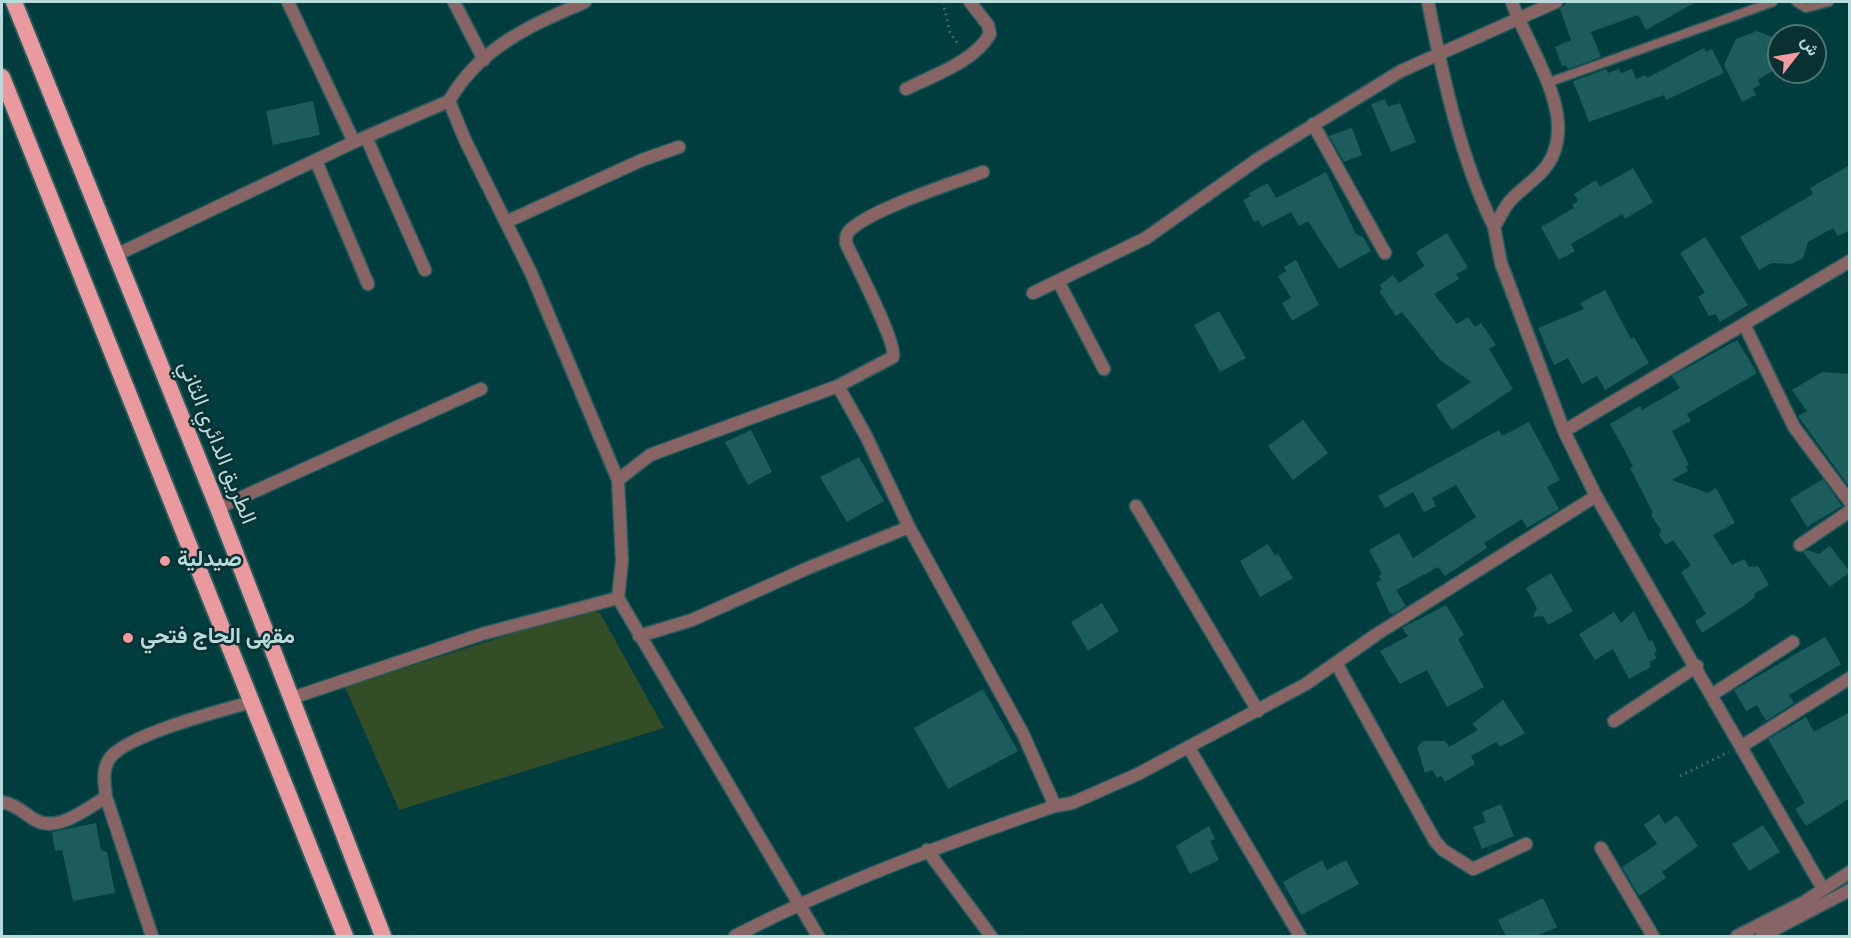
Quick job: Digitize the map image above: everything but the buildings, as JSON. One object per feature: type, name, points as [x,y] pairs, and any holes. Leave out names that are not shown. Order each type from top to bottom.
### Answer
[{"type":"highway","name":"الطريق الدائري الثاني","points":[[14,2],[218,508],[383,936]]},
{"type":"highway","points":[[2,77],[345,936]]},
{"type":"street","points":[[288,2],[425,270]]},
{"type":"street","points":[[454,2],[484,60]]},
{"type":"street","points":[[906,89],[967,57],[985,42],[990,34],[988,26],[970,2]]},
{"type":"street","points":[[1428,2],[1438,55],[1473,182],[1494,227],[1501,262],[1564,431],[1596,496],[1713,694],[1823,889]]},
{"type":"street","points":[[1494,227],[1511,200],[1541,175],[1552,157],[1560,132],[1547,83],[1512,2]]},
{"type":"street","points":[[1033,293],[1146,238],[1313,124],[1401,71],[1517,17],[1556,2]]},
{"type":"street","points":[[116,255],[360,139],[449,101],[462,79],[526,27],[579,3]]},
{"type":"street","points":[[449,101],[578,380],[618,480],[622,561],[618,598],[818,936]]},
{"type":"street","points":[[1313,124],[1385,253]]},
{"type":"street","points":[[506,222],[642,160],[679,147]]},
{"type":"street","points":[[316,161],[368,284]]},
{"type":"street","points":[[618,480],[650,455],[838,386],[889,360],[894,353],[846,243],[848,231],[874,215],[983,172]]},
{"type":"street","points":[[1564,431],[1850,261]]},
{"type":"street","points":[[1058,281],[1104,369]]},
{"type":"street","points":[[1744,324],[1794,427],[1850,502]]},
{"type":"street","points":[[838,386],[866,436],[909,527],[1023,734],[1055,806]]},
{"type":"street","points":[[218,508],[481,389]]},
{"type":"street","points":[[735,936],[797,904],[927,850],[1100,791],[1189,748],[1306,684],[1377,634],[1596,496]]},
{"type":"street","points":[[1136,506],[1258,711]]},
{"type":"street","points":[[1800,545],[1850,511]]},
{"type":"street","points":[[639,636],[693,620],[808,568],[909,527]]},
{"type":"street","points":[[292,698],[482,634],[618,598]]},
{"type":"street","points":[[1713,694],[1793,642]]},
{"type":"street","points":[[1336,663],[1435,841],[1443,850],[1473,869],[1526,844]]},
{"type":"street","points":[[1614,721],[1696,666]]},
{"type":"street","points":[[1742,746],[1850,678]]},
{"type":"street","points":[[152,936],[106,797],[104,779],[107,762],[126,744],[250,702]]},
{"type":"street","points":[[1189,748],[1300,936]]},
{"type":"street","points":[[2,802],[12,804],[39,822],[50,823],[74,817],[106,797]]},
{"type":"street","points":[[1601,848],[1653,936]]},
{"type":"street","points":[[927,850],[991,936]]},
{"type":"street","points":[[1737,936],[1850,872]]},
{"type":"street","points":[[1762,936],[1850,890]]},
{"type":"lane","points":[[1547,83],[1773,2]]},
{"type":"lane","points":[[1796,2],[1806,9],[1829,2]]},
{"type":"path","points":[[943,2],[950,32],[967,57]]},
{"type":"path","points":[[1680,776],[1742,746]]},
{"type":"green space","points":[[589,609],[600,613],[664,728],[399,810],[345,687]]},
{"type":"place","name":"صيدلية","points":[[165,561]]},
{"type":"place","name":"مقهى الحاج فتحي","points":[[128,638]]}]
